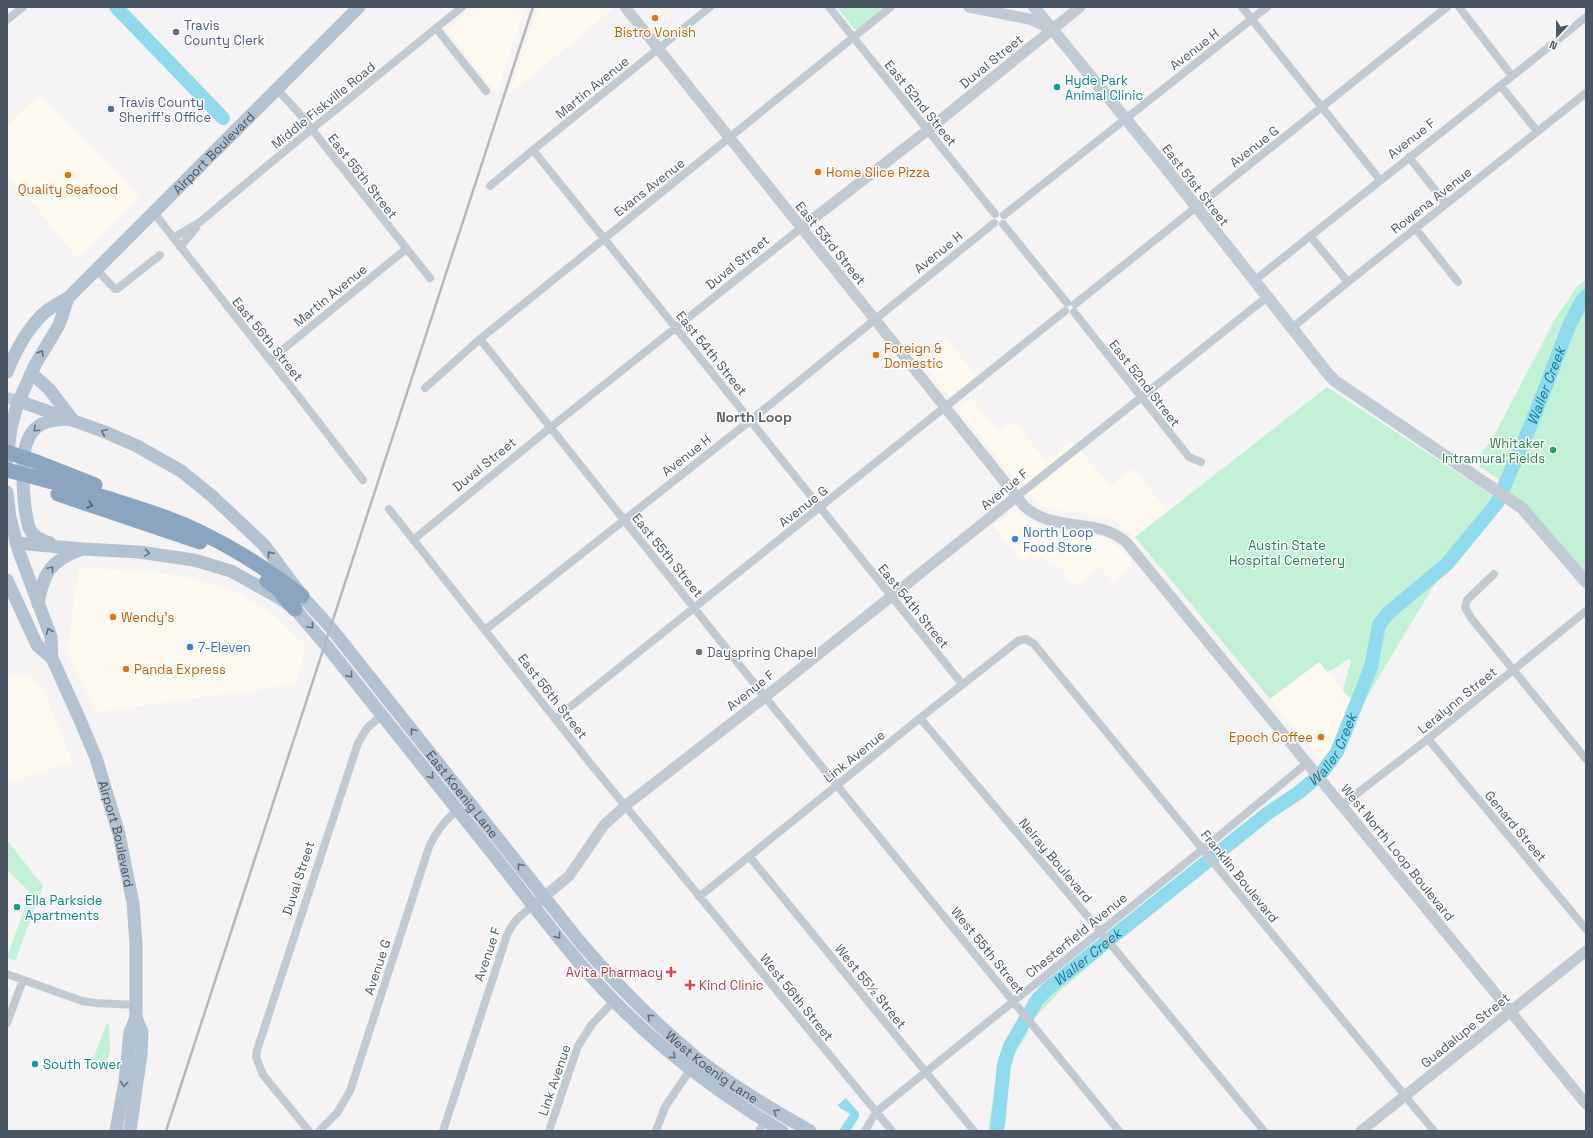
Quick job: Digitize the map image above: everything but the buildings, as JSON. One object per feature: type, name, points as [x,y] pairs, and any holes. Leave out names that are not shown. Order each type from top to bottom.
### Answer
[{"type":"highway","points":[[7,452],[56,482],[174,533],[206,545],[234,559],[298,602]]},
{"type":"highway","points":[[7,470],[56,482],[101,488],[150,511],[204,533],[242,554],[275,575],[298,602]]},
{"type":"highway","points":[[7,481],[56,482]]},
{"type":"main road","name":"Airport Boulevard","points":[[7,372],[11,358],[44,313],[68,298],[154,214],[359,7]]},
{"type":"main road","name":"East 51st Street","points":[[1034,7],[1125,118],[1329,375],[1335,381],[1510,498],[1530,516],[1586,582]]},
{"type":"main road","name":"Airport Boulevard","points":[[7,460],[14,416],[13,400],[31,373],[45,345],[59,325],[68,298]]},
{"type":"main road","points":[[31,373],[49,389],[72,419]]},
{"type":"main road","points":[[13,400],[72,419],[137,446],[181,471],[212,496],[259,541],[287,575],[298,602]]},
{"type":"main road","points":[[72,419],[44,423],[35,428],[26,444],[22,484],[27,524],[32,534],[41,540],[83,549]]},
{"type":"main road","name":"Airport Boulevard","points":[[7,492],[11,542],[52,637],[52,658],[96,758],[118,834],[133,903],[136,959],[136,1018],[130,1032],[125,1081],[116,1131]]},
{"type":"main road","points":[[11,542],[83,549],[139,552],[194,560],[232,571],[278,597],[298,602]]},
{"type":"main road","points":[[38,604],[41,586],[48,570],[61,559],[83,549]]},
{"type":"main road","name":"Airport Boulevard","points":[[8,585],[37,645],[52,658]]},
{"type":"main road","name":"East Koenig Lane","points":[[298,602],[309,624],[457,810],[593,978],[614,1001]]},
{"type":"main road","name":"East Koenig Lane","points":[[298,602],[331,628],[584,947],[624,991]]},
{"type":"main road","name":"West Koenig Lane","points":[[624,991],[672,1037],[698,1059],[746,1093],[810,1131]]},
{"type":"main road","name":"West Koenig Lane","points":[[614,1001],[658,1043],[762,1126],[782,1131]]},
{"type":"main road","name":"Airport Boulevard","points":[[130,1131],[141,1054],[142,1032],[136,1018]]},
{"type":"street","points":[[7,20],[23,7]]},
{"type":"street","name":"Middle Fiskville Road","points":[[173,238],[200,222],[462,7]]},
{"type":"street","name":"East 53rd Street","points":[[625,7],[1026,508],[1040,518],[1109,531],[1127,543]]},
{"type":"street","name":"Martin Avenue","points":[[490,186],[532,150],[710,7]]},
{"type":"street","name":"East 52nd Street","points":[[828,7],[995,214]]},
{"type":"street","name":"Evans Avenue","points":[[425,388],[480,339],[891,7]]},
{"type":"street","points":[[969,7],[1029,19],[1052,29]]},
{"type":"street","name":"Duval Street","points":[[413,540],[551,427],[801,228],[928,130],[1080,7]]},
{"type":"street","points":[[1242,7],[1321,108],[1380,180]]},
{"type":"street","name":"Avenue H","points":[[1004,215],[1267,7]]},
{"type":"street","name":"Avenue G","points":[[555,719],[945,408],[1065,311],[1064,308],[1072,306],[1447,7]]},
{"type":"street","points":[[1458,7],[1512,76]]},
{"type":"street","name":"Avenue F","points":[[1254,281],[1586,17]]},
{"type":"street","points":[[436,28],[486,91]]},
{"type":"street","points":[[1501,86],[1537,131]]},
{"type":"street","name":"East 55th Street","points":[[278,89],[430,278]]},
{"type":"street","name":"Rowena Avenue","points":[[1292,328],[1415,228],[1586,93]]},
{"type":"street","name":"East 54th Street","points":[[532,150],[677,328],[962,684]]},
{"type":"street","points":[[1409,157],[1446,204]]},
{"type":"street","points":[[999,213],[1004,215],[1005,221],[1003,224],[999,226],[994,223],[993,217],[995,214],[999,213]]},
{"type":"street","name":"East 56th Street","points":[[154,214],[363,480]]},
{"type":"street","name":"Middle Fiskville Road","points":[[180,247],[200,222]]},
{"type":"street","name":"Avenue H","points":[[485,630],[751,420],[994,223]]},
{"type":"street","name":"East 52nd Street","points":[[1003,224],[1072,306],[1189,457],[1201,462]]},
{"type":"street","points":[[1415,228],[1458,282]]},
{"type":"street","points":[[1310,236],[1348,282]]},
{"type":"street","name":"Martin Avenue","points":[[270,360],[406,249]]},
{"type":"street","points":[[96,269],[115,289],[117,289],[160,255]]},
{"type":"street","name":"Avenue F","points":[[443,1131],[507,935],[521,914],[569,876],[604,825],[624,806],[765,697],[1267,298]]},
{"type":"street","name":"East 55th Street","points":[[480,339],[765,697],[837,785]]},
{"type":"street","name":"East 56th Street","points":[[389,510],[624,806],[699,897]]},
{"type":"street","name":"West North Loop Boulevard","points":[[1127,543],[1586,1104]]},
{"type":"street","points":[[1494,574],[1467,600],[1465,607],[1472,618],[1586,759]]},
{"type":"street","name":"Leralynn Street","points":[[1342,805],[1428,739],[1586,611]]},
{"type":"street","name":"Link Avenue","points":[[699,897],[962,684],[1018,641],[1026,639]]},
{"type":"street","name":"Franklin Boulevard","points":[[1026,639],[1034,644],[1434,1131]]},
{"type":"street","name":"Duval Street","points":[[309,1131],[263,1075],[256,1057],[258,1042],[358,743],[367,728],[382,715]]},
{"type":"street","name":"Nelray Boulevard","points":[[920,718],[1106,938],[1264,1131]]},
{"type":"street","name":"Genard Street","points":[[1428,739],[1586,929]]},
{"type":"street","name":"Chesterfield Avenue","points":[[864,1131],[876,1112],[1203,849],[1307,763]]},
{"type":"street","name":"West 55th Street","points":[[837,785],[1119,1131]]},
{"type":"street","name":"Avenue G","points":[[319,1131],[337,1113],[350,1091],[432,841],[442,824],[457,810]]},
{"type":"street","name":"West 55½ Street","points":[[749,856],[974,1131]]},
{"type":"street","name":"West 56th Street","points":[[699,897],[892,1131]]},
{"type":"street","name":"Guadalupe Street","points":[[1361,1131],[1586,951]]},
{"type":"street","points":[[7,974],[82,1001],[136,1005]]},
{"type":"street","points":[[7,1023],[23,980]]},
{"type":"street","name":"Link Avenue","points":[[549,1131],[578,1046],[592,1024],[614,1001]]},
{"type":"street","points":[[656,1131],[665,1107],[690,1070]]},
{"type":"shaded area","points":[[475,7],[525,7],[496,94],[447,29]]},
{"type":"shaded area","points":[[539,7],[614,8],[508,95]]},
{"type":"shaded area","points":[[38,95],[140,195],[78,259],[7,172],[7,126]]},
{"type":"shaded area","points":[[947,339],[976,376],[950,397],[920,361]]},
{"type":"shaded area","points":[[971,398],[999,433],[1013,422],[1046,461],[1072,441],[1111,486],[1133,468],[1168,511],[1135,537],[1117,522],[1099,516],[1050,509],[1040,505],[1021,486],[957,408]]},
{"type":"shaded area","points":[[1015,510],[1027,521],[1043,528],[1102,537],[1120,548],[1132,562],[1133,566],[1113,582],[1100,567],[1074,586],[1060,567],[1041,558],[1036,562],[1030,556],[1023,562],[993,526]]},
{"type":"shaded area","points":[[79,567],[178,575],[232,590],[271,613],[306,646],[297,684],[97,712],[67,653]]},
{"type":"shaded area","points":[[1319,662],[1355,704],[1337,749],[1324,764],[1270,699]]},
{"type":"shaded area","points":[[7,674],[35,679],[44,692],[72,761],[7,784]]},
{"type":"green space","points":[[837,7],[885,7],[857,30],[854,29]]},
{"type":"green space","name":"Whitaker Intramural Fields","points":[[1586,279],[1586,582],[1530,516],[1493,487],[1501,481],[1479,466],[1480,456],[1497,430],[1555,319],[1577,287]]},
{"type":"green space","name":"Austin State Hospital Cemetery","points":[[1327,387],[1487,492],[1501,504],[1433,587],[1359,710],[1341,751],[1328,769],[1324,764],[1337,749],[1355,704],[1343,690],[1351,662],[1349,659],[1328,672],[1319,662],[1270,699],[1135,537]]},
{"type":"green space","points":[[7,840],[43,886],[15,961],[7,957],[29,896],[29,891],[7,870]]},
{"type":"green space","points":[[1097,942],[1105,952],[1060,991],[1036,1017],[1027,1006],[1033,995]]},
{"type":"green space","points":[[1020,1020],[1029,1031],[1015,1054],[1008,1072],[1004,1131],[988,1131],[1000,1053]]},
{"type":"green space","points":[[109,1024],[110,1051],[106,1064],[92,1062],[106,1025]]},
{"type":"water","points":[[846,1098],[859,1113],[859,1117],[850,1131],[839,1131],[850,1114],[838,1105]]},
{"type":"waterway","points":[[116,7],[223,118]]},
{"type":"waterway","name":"Waller Creek","points":[[997,1131],[1004,1065],[1010,1046],[1037,1000],[1046,990],[1268,813],[1298,793],[1321,774],[1337,752],[1371,667],[1379,625],[1388,613],[1447,564],[1497,503],[1532,422],[1569,326],[1580,304],[1586,296]]},
{"type":"railway","points":[[166,1131],[533,7]]},
{"type":"place","name":"Bistro Vonish","points":[[655,18]]},
{"type":"place","name":"Travis County Clerk","points":[[176,32]]},
{"type":"place","name":"Hyde Park Animal Clinic","points":[[1057,87]]},
{"type":"place","name":"Travis County Sheriff's Office","points":[[111,109]]},
{"type":"place","name":"Home Slice Pizza","points":[[818,172]]},
{"type":"place","name":"Quality Seafood","points":[[68,175]]},
{"type":"place","name":"Foreign & Domestic","points":[[876,355]]},
{"type":"place","name":"Whitaker Intramural Fields","points":[[1553,450]]},
{"type":"place","name":"North Loop Food Store","points":[[1015,539]]},
{"type":"place","name":"Wendy's","points":[[113,617]]},
{"type":"place","name":"7-Eleven","points":[[190,647]]},
{"type":"place","name":"Dayspring Chapel","points":[[699,652]]},
{"type":"place","name":"Panda Express","points":[[126,669]]},
{"type":"place","name":"Epoch Coffee","points":[[1321,737]]},
{"type":"place","name":"Ella Parkside Apartments","points":[[17,907]]},
{"type":"place","name":"Avita Pharmacy","points":[[671,972]]},
{"type":"place","name":"Kind Clinic","points":[[690,985]]},
{"type":"place","name":"South Tower","points":[[35,1064]]},
{"type":"district","name":"North Loop","points":[[754,417]]}]
